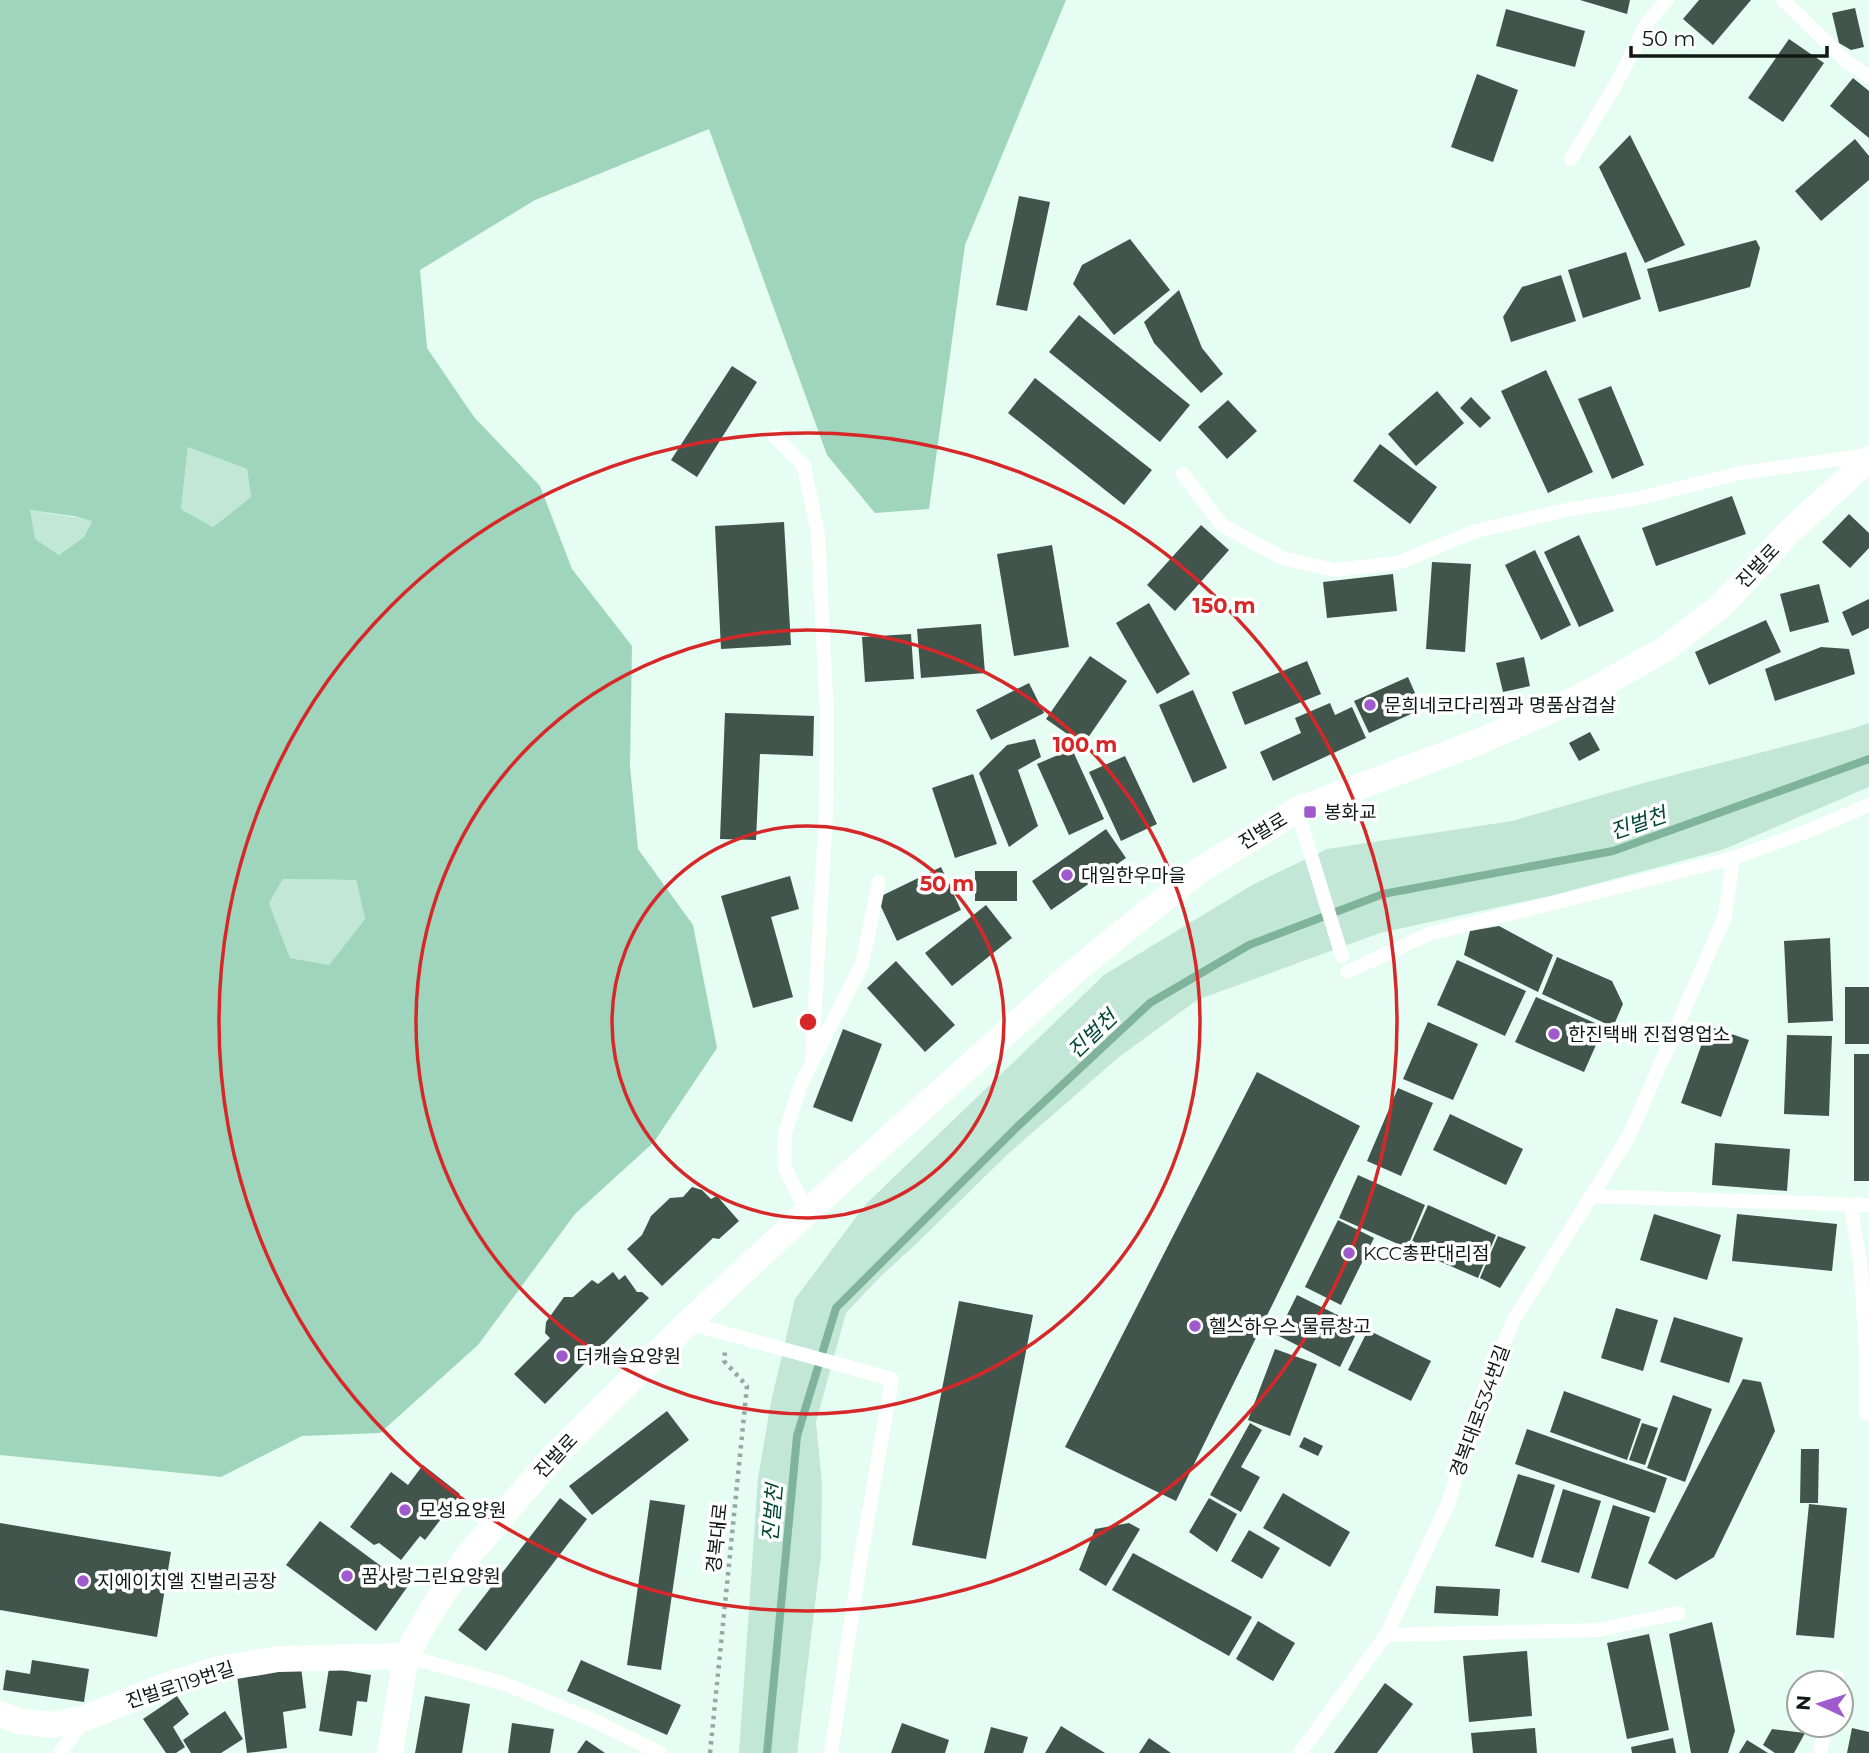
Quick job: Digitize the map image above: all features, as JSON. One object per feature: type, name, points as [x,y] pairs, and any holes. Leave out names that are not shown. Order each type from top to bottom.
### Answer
[{"type":"street","name":"진벌로","points":[[390,1753],[406,1656],[430,1613],[467,1557],[553,1457],[688,1323],[807,1212],[1076,970],[1200,870],[1297,810],[1473,744],[1579,698],[1665,649],[1722,605],[1788,532],[1869,457]]},
{"type":"street","name":"진벌로119번길","points":[[0,1714],[19,1721],[52,1725],[85,1718],[163,1687],[218,1669],[278,1658],[406,1656]]},
{"type":"lane","points":[[1571,159],[1616,84],[1647,23],[1667,0]]},
{"type":"lane","points":[[1783,0],[1847,62],[1869,77]]},
{"type":"lane","points":[[775,437],[804,466],[818,534],[827,717],[826,811],[812,1062]]},
{"type":"lane","name":"진벌로","points":[[1183,474],[1222,525],[1282,558],[1334,570],[1398,563],[1472,532],[1566,510],[1635,499],[1741,473],[1869,457]]},
{"type":"lane","points":[[1347,972],[1429,934],[1733,858],[1869,805]]},
{"type":"lane","points":[[1297,810],[1342,956]]},
{"type":"lane","name":"경복대로534번길","points":[[1300,1753],[1386,1635],[1448,1504],[1480,1400],[1513,1321],[1629,1136],[1726,916],[1733,858]]},
{"type":"lane","points":[[807,1212],[784,1166],[785,1133],[801,1084],[862,964],[879,882]]},
{"type":"lane","points":[[1590,1196],[1869,1205]]},
{"type":"lane","points":[[1851,1206],[1860,1262],[1866,1350],[1866,1412]]},
{"type":"lane","points":[[688,1323],[892,1379],[831,1753]]},
{"type":"lane","points":[[1386,1635],[1598,1629],[1679,1613]]},
{"type":"lane","points":[[406,1656],[505,1684],[595,1721],[660,1753]]},
{"type":"lane","points":[[60,1753],[85,1718]]},
{"type":"path","name":"경복대로","points":[[710,1753],[747,1385],[724,1361],[726,1334]]},
{"type":"green space","points":[[0,0],[1066,0],[965,245],[929,509],[875,513],[827,455],[709,129],[535,200],[420,270],[427,348],[474,417],[540,486],[572,569],[632,646],[630,766],[638,849],[693,925],[717,1048],[654,1142],[575,1214],[478,1345],[380,1433],[302,1436],[221,1477],[0,1455]],"holes":[[[188,447],[247,469],[251,497],[213,527],[181,509]],[[30,510],[92,521],[84,537],[59,555],[35,539]],[[283,879],[356,880],[365,919],[329,965],[290,958],[269,903]]]},
{"type":"green space","points":[[188,447],[247,469],[251,497],[213,527],[181,509]]},
{"type":"green space","points":[[29,510],[92,520],[84,537],[59,555],[34,539]]},
{"type":"green space","points":[[1869,723],[1869,787],[1722,850],[1554,895],[1380,933],[1197,1000],[1119,1057],[1009,1153],[846,1313],[816,1422],[822,1484],[821,1555],[797,1753],[739,1753],[758,1478],[771,1402],[795,1299],[866,1204],[1104,975],[1254,884],[1327,849],[1512,821]]},
{"type":"green space","points":[[283,879],[356,880],[365,919],[329,965],[290,958],[269,903]]},
{"type":"building","points":[[1580,0],[1630,0],[1627,14]]},
{"type":"building","points":[[1699,0],[1751,0],[1713,45],[1683,19]]},
{"type":"building","points":[[1855,8],[1864,47],[1851,50],[1839,43],[1832,13]]},
{"type":"building","points":[[1506,9],[1585,31],[1575,67],[1496,46]]},
{"type":"building","points":[[1789,39],[1824,63],[1783,122],[1748,98]]},
{"type":"building","points":[[1477,74],[1518,90],[1493,162],[1451,147]]},
{"type":"building","points":[[1853,78],[1869,91],[1869,138],[1830,106]]},
{"type":"building","points":[[1630,135],[1685,245],[1645,263],[1599,167]]},
{"type":"building","points":[[1855,139],[1869,156],[1869,180],[1821,221],[1795,191]]},
{"type":"building","points":[[1019,196],[1050,202],[1027,311],[996,305]]},
{"type":"building","points":[[1130,239],[1170,290],[1114,335],[1073,284],[1082,265]]},
{"type":"building","points":[[1756,240],[1760,248],[1750,287],[1659,312],[1647,269]]},
{"type":"building","points":[[1626,252],[1641,299],[1583,318],[1568,270]]},
{"type":"building","points":[[1561,275],[1576,321],[1511,342],[1503,317],[1522,287]]},
{"type":"building","points":[[1179,290],[1202,348],[1223,374],[1201,393],[1154,343],[1144,322]]},
{"type":"building","points":[[1079,315],[1190,405],[1160,442],[1049,352]]},
{"type":"building","points":[[732,366],[757,382],[697,477],[671,460]]},
{"type":"building","points":[[1546,370],[1593,472],[1548,493],[1501,391]]},
{"type":"building","points":[[1035,378],[1152,470],[1124,505],[1008,413]]},
{"type":"building","points":[[1611,386],[1644,465],[1612,479],[1578,399]]},
{"type":"building","points":[[1437,391],[1464,423],[1416,466],[1388,434]]},
{"type":"building","points":[[1471,397],[1491,418],[1480,428],[1460,408]]},
{"type":"building","points":[[1228,400],[1257,431],[1227,459],[1198,427]]},
{"type":"building","points":[[1380,444],[1437,487],[1410,524],[1353,481]]},
{"type":"building","points":[[1732,496],[1746,534],[1656,566],[1642,528]]},
{"type":"building","points":[[1849,514],[1869,533],[1869,548],[1850,568],[1822,542]]},
{"type":"building","points":[[784,522],[791,645],[721,649],[715,526]]},
{"type":"building","points":[[1201,525],[1229,550],[1175,611],[1147,585]]},
{"type":"building","points":[[1579,535],[1614,611],[1579,627],[1544,552]]},
{"type":"building","points":[[1052,545],[1069,647],[1014,656],[997,554]]},
{"type":"building","points":[[1535,550],[1571,625],[1541,640],[1505,565]]},
{"type":"building","points":[[1432,562],[1471,564],[1465,652],[1426,649]]},
{"type":"building","points":[[1393,574],[1397,611],[1327,618],[1323,582]]},
{"type":"building","points":[[1819,584],[1829,622],[1790,632],[1780,594]]},
{"type":"building","points":[[1869,599],[1869,628],[1852,636],[1842,612]]},
{"type":"building","points":[[1149,603],[1190,674],[1157,694],[1116,623]]},
{"type":"building","points":[[1766,620],[1781,652],[1709,685],[1695,652]]},
{"type":"building","points":[[981,624],[985,673],[921,678],[917,629]]},
{"type":"building","points":[[911,634],[914,679],[865,682],[862,637]]},
{"type":"building","points":[[1821,647],[1849,649],[1855,674],[1775,701],[1765,669]]},
{"type":"building","points":[[1090,656],[1127,681],[1083,745],[1046,719]]},
{"type":"building","points":[[1524,657],[1530,686],[1503,692],[1496,663]]},
{"type":"building","points":[[1307,661],[1321,694],[1245,725],[1232,692]]},
{"type":"building","points":[[1408,677],[1422,709],[1369,733],[1354,701]]},
{"type":"building","points":[[1029,683],[1044,713],[991,740],[976,710]]},
{"type":"building","points":[[1193,690],[1227,768],[1193,783],[1159,705]]},
{"type":"building","points":[[1330,703],[1335,715],[1352,707],[1366,738],[1273,781],[1260,752],[1301,733],[1295,718]]},
{"type":"building","points":[[725,713],[814,716],[813,756],[760,754],[756,840],[720,839]]},
{"type":"building","points":[[1590,732],[1600,750],[1579,761],[1569,743]]},
{"type":"building","points":[[1035,739],[1041,757],[1018,770],[1038,826],[1009,847],[979,773],[1007,745]]},
{"type":"building","points":[[1072,749],[1104,819],[1069,835],[1037,764]]},
{"type":"building","points":[[1125,756],[1157,824],[1121,841],[1089,772]]},
{"type":"building","points":[[973,774],[997,844],[955,858],[932,788]]},
{"type":"building","points":[[1106,829],[1126,858],[1051,910],[1032,881]]},
{"type":"building","points":[[941,867],[961,910],[897,941],[877,898]]},
{"type":"building","points":[[975,871],[1017,871],[1017,901],[975,901]]},
{"type":"building","points":[[790,876],[799,909],[771,917],[793,997],[753,1008],[721,896]]},
{"type":"building","points":[[986,905],[1012,938],[952,986],[925,953]]},
{"type":"building","points":[[1499,926],[1553,955],[1538,992],[1464,955],[1470,931]]},
{"type":"building","points":[[1830,938],[1833,1021],[1788,1023],[1784,941]]},
{"type":"building","points":[[1557,957],[1612,981],[1623,1004],[1613,1027],[1542,994]]},
{"type":"building","points":[[1457,960],[1526,991],[1505,1036],[1437,1005]]},
{"type":"building","points":[[896,961],[955,1025],[925,1052],[867,988]]},
{"type":"building","points":[[1845,987],[1869,987],[1869,1044],[1845,1044]]},
{"type":"building","points":[[1536,997],[1604,1027],[1584,1072],[1515,1042]]},
{"type":"building","points":[[1428,1022],[1478,1044],[1453,1100],[1403,1079]]},
{"type":"building","points":[[1708,1026],[1749,1040],[1721,1117],[1681,1103]]},
{"type":"building","points":[[843,1029],[882,1044],[852,1122],[813,1107]]},
{"type":"building","points":[[1787,1035],[1832,1036],[1829,1116],[1784,1114]]},
{"type":"building","points":[[1854,1054],[1869,1054],[1869,1181],[1854,1181]]},
{"type":"building","points":[[1257,1072],[1360,1126],[1176,1501],[1065,1447]]},
{"type":"building","points":[[1398,1088],[1433,1103],[1401,1176],[1367,1161]]},
{"type":"building","points":[[1450,1114],[1523,1149],[1506,1185],[1433,1150]]},
{"type":"building","points":[[1715,1143],[1790,1149],[1787,1191],[1712,1185]]},
{"type":"building","points":[[1358,1175],[1425,1205],[1407,1248],[1339,1218]]},
{"type":"building","points":[[692,1187],[702,1190],[711,1199],[717,1196],[739,1221],[719,1239],[713,1238],[662,1286],[627,1249],[642,1235],[651,1216],[670,1198],[683,1197]]},
{"type":"building","points":[[1428,1205],[1496,1235],[1478,1278],[1409,1248]]},
{"type":"building","points":[[1654,1214],[1721,1235],[1707,1280],[1640,1260]]},
{"type":"building","points":[[1737,1214],[1837,1224],[1832,1271],[1732,1261]]},
{"type":"building","points":[[1338,1220],[1374,1238],[1341,1305],[1305,1287]]},
{"type":"building","points":[[1498,1236],[1526,1247],[1500,1288],[1480,1278]]},
{"type":"building","name":"더캐슬요양원","points":[[613,1272],[619,1280],[625,1275],[637,1292],[642,1292],[649,1298],[545,1404],[514,1374],[550,1338],[545,1333],[546,1322],[564,1297],[573,1297],[592,1280],[598,1284]]},
{"type":"building","points":[[1297,1295],[1360,1326],[1340,1367],[1277,1335]]},
{"type":"building","points":[[959,1301],[1033,1315],[986,1559],[912,1545]]},
{"type":"building","points":[[1616,1308],[1658,1320],[1643,1371],[1601,1358]]},
{"type":"building","points":[[1674,1317],[1743,1338],[1729,1383],[1660,1362]]},
{"type":"building","points":[[1368,1330],[1431,1361],[1411,1401],[1348,1370]]},
{"type":"building","points":[[1275,1349],[1317,1364],[1290,1436],[1248,1420]]},
{"type":"building","points":[[1743,1379],[1761,1382],[1775,1431],[1714,1557],[1676,1580],[1648,1563]]},
{"type":"building","points":[[1564,1391],[1641,1419],[1627,1460],[1550,1432]]},
{"type":"building","points":[[1673,1395],[1712,1409],[1685,1482],[1647,1468]]},
{"type":"building","points":[[667,1411],[689,1440],[592,1515],[569,1486]]},
{"type":"building","points":[[1250,1423],[1262,1430],[1241,1467],[1260,1477],[1241,1512],[1210,1495]]},
{"type":"building","points":[[1642,1423],[1658,1428],[1645,1465],[1629,1460]]},
{"type":"building","points":[[1527,1429],[1667,1478],[1655,1513],[1515,1464]]},
{"type":"building","points":[[1304,1437],[1323,1446],[1318,1456],[1299,1447]]},
{"type":"building","points":[[1801,1449],[1819,1449],[1818,1503],[1800,1503]]},
{"type":"building","name":"모성요양원","points":[[423,1465],[460,1494],[425,1540],[420,1536],[401,1560],[379,1543],[374,1545],[350,1527],[391,1472],[408,1485]]},
{"type":"building","points":[[1518,1474],[1555,1485],[1533,1558],[1495,1546]]},
{"type":"building","points":[[1563,1489],[1601,1501],[1579,1573],[1541,1562]]},
{"type":"building","points":[[1283,1493],[1350,1532],[1330,1567],[1263,1528]]},
{"type":"building","points":[[560,1498],[587,1519],[486,1651],[458,1630]]},
{"type":"building","points":[[1209,1498],[1237,1514],[1217,1552],[1189,1532]]},
{"type":"building","points":[[650,1500],[685,1505],[661,1670],[627,1665]]},
{"type":"building","points":[[1809,1504],[1847,1508],[1834,1638],[1796,1635]]},
{"type":"building","points":[[1613,1505],[1650,1517],[1628,1589],[1591,1578]]},
{"type":"building","name":"꿈사랑그린요양원","points":[[320,1521],[408,1586],[376,1631],[286,1565]]},
{"type":"building","name":"지에이치엘 진벌리공장","points":[[0,1523],[171,1552],[157,1637],[0,1610]]},
{"type":"building","points":[[1129,1523],[1140,1529],[1106,1586],[1079,1570],[1095,1529]]},
{"type":"building","points":[[1249,1530],[1280,1548],[1262,1579],[1231,1561]]},
{"type":"building","points":[[1133,1553],[1252,1617],[1229,1656],[1112,1590]]},
{"type":"building","points":[[1436,1586],[1500,1589],[1498,1616],[1434,1613]]},
{"type":"building","points":[[1258,1621],[1295,1643],[1273,1681],[1236,1659]]},
{"type":"building","points":[[1712,1622],[1735,1731],[1728,1753],[1691,1753],[1669,1634]]},
{"type":"building","points":[[1649,1634],[1669,1730],[1627,1739],[1607,1643]]},
{"type":"building","points":[[1527,1651],[1532,1716],[1469,1722],[1463,1656]]},
{"type":"building","points":[[32,1660],[89,1669],[84,1702],[3,1690],[6,1670],[30,1674]]},
{"type":"building","points":[[581,1660],[681,1705],[667,1735],[567,1691]]},
{"type":"building","points":[[301,1667],[306,1708],[283,1712],[287,1748],[247,1753],[237,1675]]},
{"type":"building","points":[[329,1668],[371,1675],[367,1702],[357,1701],[352,1736],[319,1731]]},
{"type":"building","points":[[1385,1683],[1413,1704],[1377,1753],[1334,1753]]},
{"type":"building","points":[[177,1696],[189,1714],[173,1727],[185,1747],[176,1753],[166,1753],[143,1719]]},
{"type":"building","points":[[425,1696],[470,1704],[462,1753],[415,1753]]},
{"type":"building","points":[[225,1711],[243,1739],[221,1753],[191,1753],[183,1740]]},
{"type":"building","points":[[512,1723],[554,1729],[550,1753],[508,1753]]},
{"type":"building","points":[[902,1723],[949,1740],[945,1753],[891,1753]]},
{"type":"building","points":[[1061,1726],[1105,1753],[1045,1753]]},
{"type":"building","points":[[991,1727],[1028,1737],[1023,1753],[984,1753]]},
{"type":"building","points":[[1535,1728],[1537,1753],[1473,1753],[1471,1733]]},
{"type":"building","points":[[1772,1729],[1785,1731],[1785,1739],[1802,1739],[1794,1753],[1775,1753],[1763,1745]]},
{"type":"building","points":[[1855,1729],[1869,1732],[1869,1753],[1847,1753],[1850,1739],[1855,1739]]},
{"type":"building","points":[[1149,1738],[1171,1753],[1139,1753]]},
{"type":"building","points":[[1673,1738],[1676,1753],[1632,1753],[1631,1747]]},
{"type":"building","points":[[586,1740],[605,1753],[577,1753]]},
{"type":"building","points":[[1747,1740],[1768,1753],[1739,1753]]},
{"type":"waterway","name":"진벌천","points":[[767,1753],[797,1436],[836,1308],[1017,1127],[1150,1003],[1249,945],[1383,894],[1613,851],[1869,759]]},
{"type":"place","name":"문희네코다리찜과 명품삼겹살","points":[[1370,705]]},
{"type":"place","name":"봉화교","points":[[1310,812]]},
{"type":"place","name":"대일한우마을","points":[[1067,875]]},
{"type":"place","name":"한진택배 진접영업소","points":[[1554,1034]]},
{"type":"place","name":"KCC총판대리점","points":[[1349,1253]]},
{"type":"place","name":"헬스하우스 물류창고","points":[[1195,1326]]},
{"type":"place","name":"더캐슬요양원","points":[[562,1356]]},
{"type":"place","name":"모성요양원","points":[[405,1510]]},
{"type":"place","name":"꿈사랑그린요양원","points":[[347,1576]]},
{"type":"place","name":"지에이치엘 진벌리공장","points":[[83,1581]]}]
